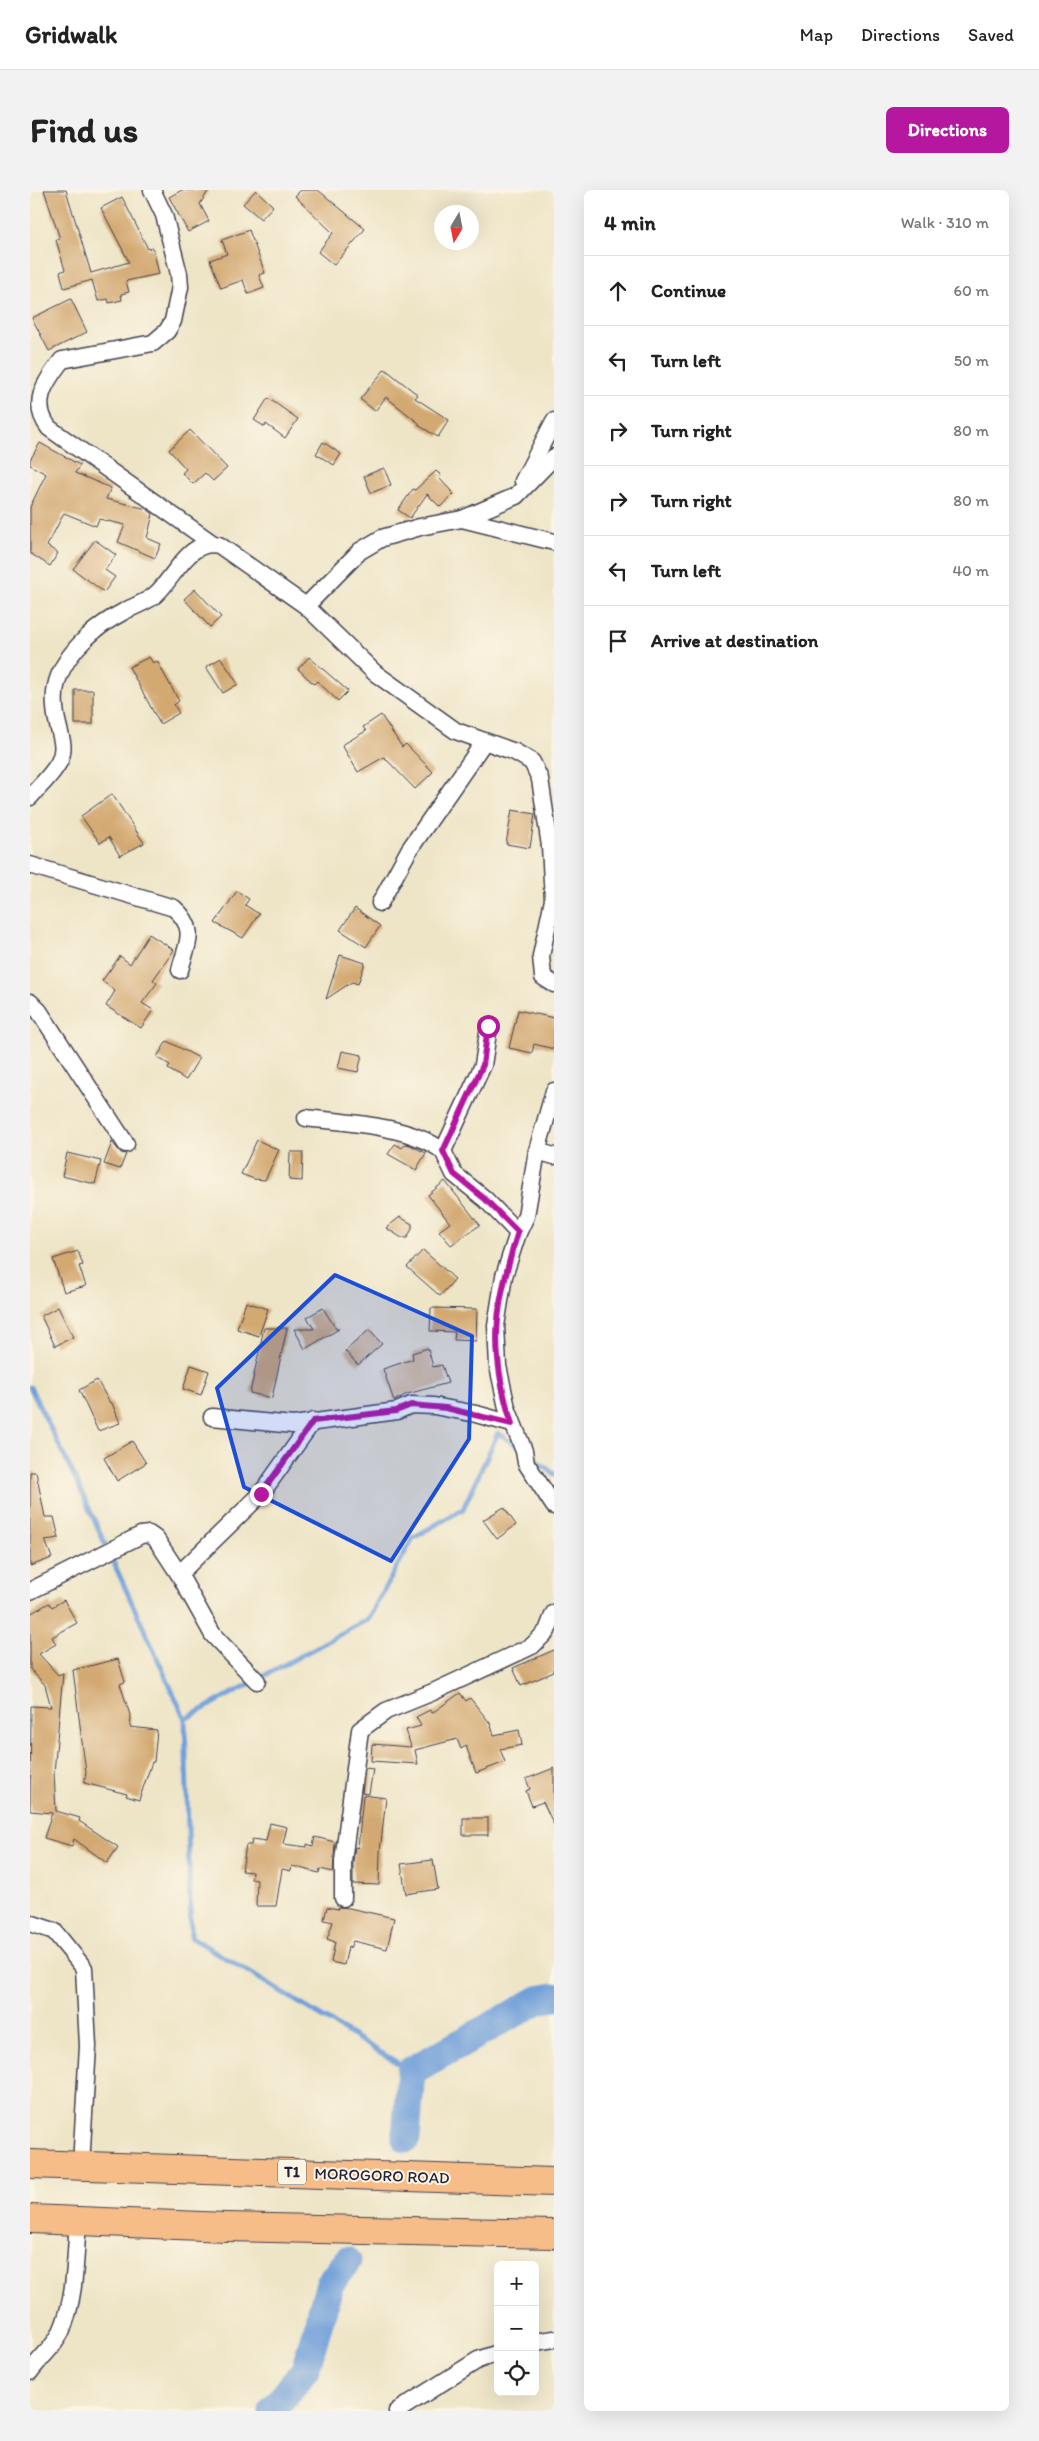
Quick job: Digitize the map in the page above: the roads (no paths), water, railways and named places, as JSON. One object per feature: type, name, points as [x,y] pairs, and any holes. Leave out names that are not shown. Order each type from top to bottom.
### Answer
[{"type":"highway","name":"MOROGORO ROAD","points":[[30,2164],[554,2182]]},
{"type":"highway","points":[[30,2219],[226,2227],[554,2234]]},
{"type":"street","points":[[152,190],[164,215],[179,274],[180,287],[172,321],[167,330],[153,343],[62,360],[49,377],[40,398],[40,416],[49,428],[212,543],[224,548],[306,606],[375,673],[456,732],[515,752],[528,759],[534,766],[540,779],[552,846],[553,900],[541,956],[543,977],[554,984]]},
{"type":"street","points":[[516,496],[554,421]]},
{"type":"street","points":[[306,606],[360,551],[382,538],[420,527],[462,519],[516,496],[554,456]]},
{"type":"street","points":[[462,519],[554,542]]},
{"type":"street","points":[[30,797],[60,761],[63,737],[58,726],[54,700],[59,676],[80,644],[108,620],[156,595],[198,546],[212,543]]},
{"type":"street","points":[[380,903],[408,850],[484,742]]},
{"type":"street","points":[[30,865],[174,908],[185,918],[190,931],[180,970]]},
{"type":"street","points":[[30,1002],[39,1011],[126,1144]]},
{"type":"street","points":[[443,1151],[483,1065],[488,1026]]},
{"type":"street","points":[[554,1092],[538,1151],[530,1201],[504,1276],[496,1326],[498,1366],[512,1424],[524,1451],[526,1463],[554,1506]]},
{"type":"street","points":[[306,1118],[360,1125],[420,1137],[443,1151],[454,1174],[485,1199],[518,1232]]},
{"type":"street","points":[[538,1151],[554,1156]]},
{"type":"street","points":[[212,1417],[293,1425],[396,1411],[411,1405],[446,1408],[512,1424]]},
{"type":"street","points":[[179,1574],[261,1494],[313,1421]]},
{"type":"street","points":[[30,1591],[141,1535],[148,1534],[156,1539],[179,1574],[213,1635],[257,1681]]},
{"type":"street","points":[[344,1898],[344,1861],[360,1730],[386,1711],[532,1646],[547,1631],[554,1613]]},
{"type":"street","points":[[30,1923],[54,1931],[84,1968],[88,2046],[81,2165]]},
{"type":"street","points":[[30,2372],[60,2333],[68,2310],[74,2278],[78,2221]]},
{"type":"street","points":[[539,2341],[554,2339]]},
{"type":"street","points":[[397,2411],[478,2360],[494,2354]]},
{"type":"waterway","points":[[30,1387],[76,1480],[185,1719],[191,1937],[411,2071]]},
{"type":"waterway","points":[[185,1719],[368,1619],[413,1538],[463,1509],[498,1433],[516,1445]]},
{"type":"waterway","points":[[529,1455],[554,1474]]},
{"type":"waterway","points":[[406,2138],[411,2071],[538,2000],[554,1997]]},
{"type":"waterway","points":[[272,2411],[305,2370],[330,2283],[347,2261]]}]
